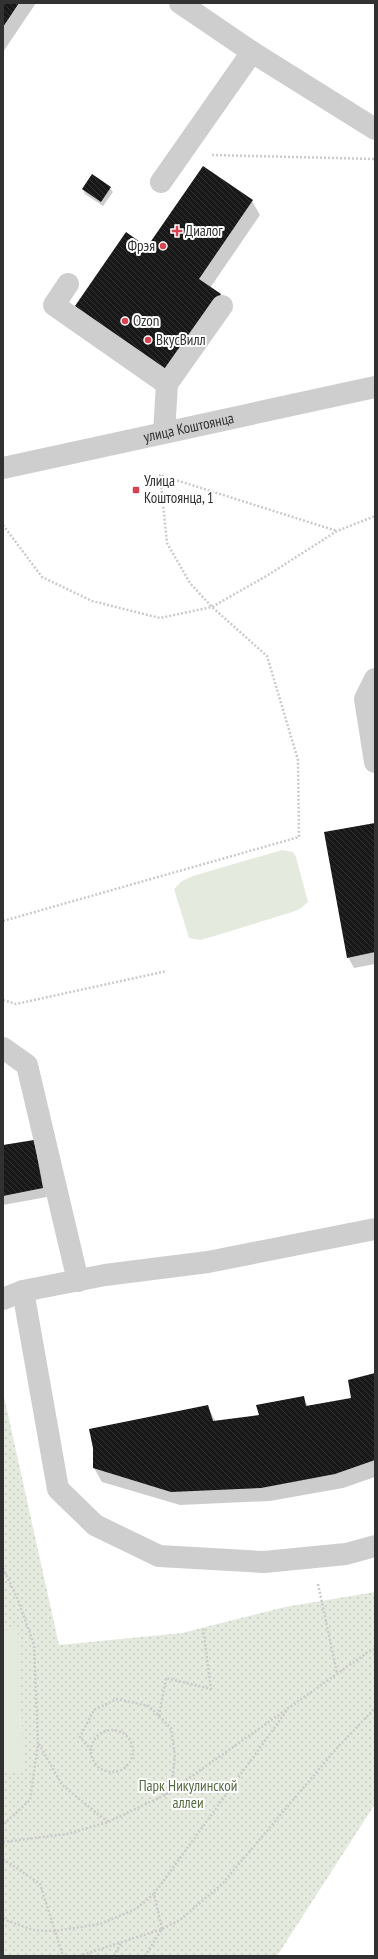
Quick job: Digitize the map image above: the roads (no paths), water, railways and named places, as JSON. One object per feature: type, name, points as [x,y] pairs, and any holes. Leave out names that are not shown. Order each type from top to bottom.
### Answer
[{"type":"street","points":[[180,3],[206,10],[252,52],[375,129]]},
{"type":"street","points":[[161,182],[252,52]]},
{"type":"street","points":[[68,284],[54,305],[166,384]]},
{"type":"street","points":[[164,432],[166,384],[222,306]]},
{"type":"street","name":"улица Коштоянца","points":[[3,468],[375,387]]},
{"type":"street","points":[[375,679],[365,699],[375,762]]},
{"type":"street","points":[[3,1048],[27,1065],[78,1281]]},
{"type":"street","points":[[3,1299],[23,1291],[105,1276],[208,1262],[375,1229]]},
{"type":"street","points":[[23,1291],[58,1489],[95,1525],[159,1556],[264,1562],[346,1554],[375,1546]]},
{"type":"place","name":"Диалог","points":[[177,231]]},
{"type":"place","name":"Фрэя","points":[[163,246]]},
{"type":"place","name":"Ozon","points":[[125,321]]},
{"type":"place","name":"ВкусВилл","points":[[148,340]]},
{"type":"place","name":"Улица Коштоянца, 1","points":[[136,490]]},
{"type":"park label","name":"Парк Никулинской аллеи","points":[[188,1794]]}]
